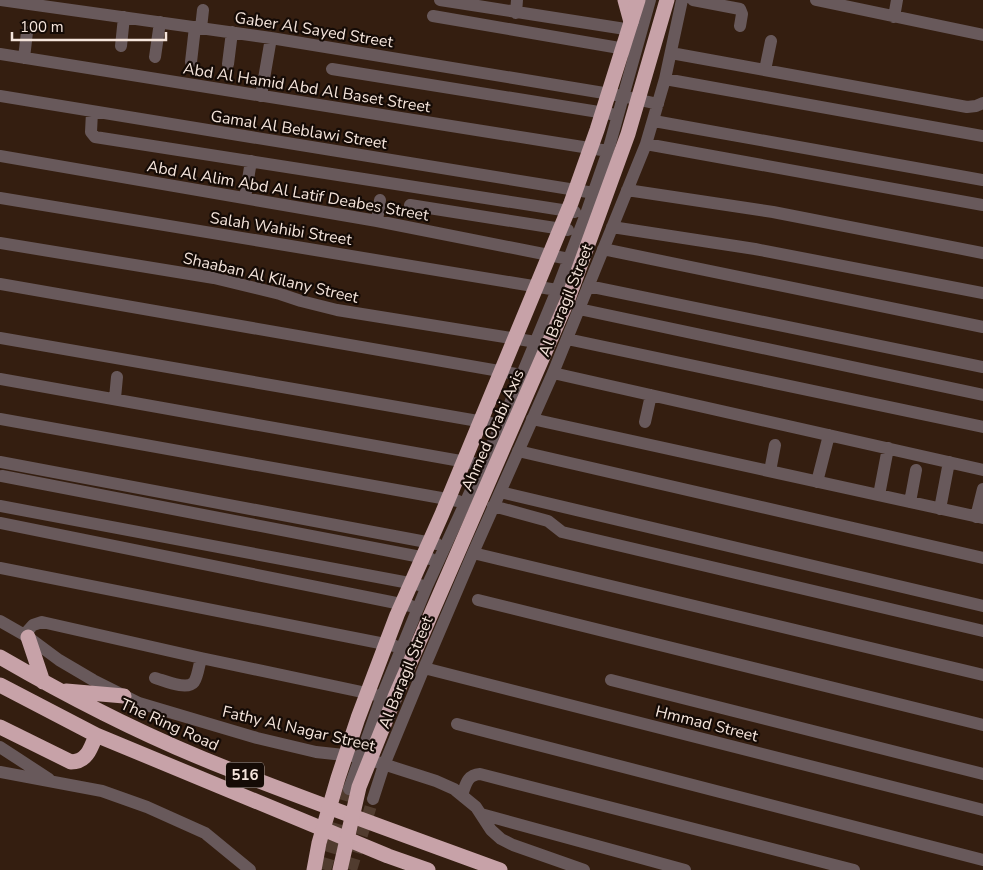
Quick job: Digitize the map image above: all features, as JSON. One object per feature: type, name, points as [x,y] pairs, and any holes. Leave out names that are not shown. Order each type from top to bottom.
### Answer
[{"type":"highway","points":[[626,0],[636,27]]},
{"type":"highway","name":"Ahmed Orabi Axis","points":[[314,870],[319,843],[338,778],[372,682],[397,615],[442,514],[571,203],[636,27],[638,0]]},
{"type":"highway","name":"Ahmed Orabi Axis","points":[[340,870],[359,786],[411,657],[568,299],[592,236],[628,134],[667,0]]},
{"type":"highway","points":[[26,636],[44,682]]},
{"type":"highway","name":"The Ring Road","points":[[0,657],[58,690],[132,727],[230,770],[500,870]]},
{"type":"highway","name":"516","points":[[0,685],[96,735],[388,856],[428,870]]},
{"type":"highway","points":[[58,690],[124,696]]},
{"type":"highway","points":[[0,726],[71,762],[80,761],[84,758],[96,735]]},
{"type":"street","name":"Gaber Al Sayed Street","points":[[0,0],[271,38],[622,96],[658,104]]},
{"type":"street","points":[[440,0],[517,6],[636,27]]},
{"type":"street","name":"Al Baragil Street","points":[[349,789],[382,696],[427,586],[484,465],[569,259],[594,193],[619,115],[622,96],[636,51],[636,27],[650,0]]},
{"type":"street","name":"Al Baragil Street","points":[[373,799],[384,765],[424,668],[472,553],[553,373],[646,144],[665,80],[682,0]]},
{"type":"street","points":[[693,0],[740,9],[742,14],[740,26]]},
{"type":"street","points":[[816,0],[983,36]]},
{"type":"street","points":[[894,17],[896,0]]},
{"type":"street","points":[[191,62],[203,10]]},
{"type":"street","points":[[433,16],[636,51]]},
{"type":"street","points":[[121,46],[124,17]]},
{"type":"street","points":[[155,57],[160,22]]},
{"type":"street","points":[[24,58],[27,32]]},
{"type":"street","points":[[228,64],[232,32]]},
{"type":"street","points":[[261,96],[271,38]]},
{"type":"street","points":[[765,70],[771,41]]},
{"type":"street","points":[[671,53],[967,107],[983,103]]},
{"type":"street","name":"Abd Al Hamid Abd Al Baset Street","points":[[0,54],[608,151]]},
{"type":"street","points":[[332,69],[619,115]]},
{"type":"street","points":[[665,80],[983,136]]},
{"type":"street","name":"Gamal Al Beblawi Street","points":[[0,96],[594,193]]},
{"type":"street","points":[[92,112],[91,132],[95,136],[586,214],[614,224],[983,293]]},
{"type":"street","points":[[654,121],[983,180]]},
{"type":"street","points":[[646,144],[983,205]]},
{"type":"street","name":"Abd Al Alim Abd Al Latif Deabes Street","points":[[0,156],[377,221],[569,259]]},
{"type":"street","points":[[245,198],[251,162]]},
{"type":"street","points":[[627,190],[773,212],[983,253]]},
{"type":"street","name":"Salah Wahibi Street","points":[[0,198],[557,290]]},
{"type":"street","points":[[377,221],[380,200]]},
{"type":"street","points":[[410,205],[579,231]]},
{"type":"street","name":"Shaaban Al Kilany Street","points":[[0,243],[214,278],[337,310],[536,342]]},
{"type":"street","points":[[604,249],[983,328]]},
{"type":"street","points":[[0,284],[522,375]]},
{"type":"street","points":[[588,286],[983,367]]},
{"type":"street","points":[[579,309],[983,395]]},
{"type":"street","points":[[0,338],[501,425]]},
{"type":"street","points":[[567,338],[983,427]]},
{"type":"street","points":[[553,373],[983,470]]},
{"type":"street","points":[[115,398],[116,377]]},
{"type":"street","points":[[0,379],[484,465]]},
{"type":"street","points":[[645,422],[651,395]]},
{"type":"street","points":[[0,419],[466,502]]},
{"type":"street","points":[[532,419],[979,518],[983,489]]},
{"type":"street","points":[[817,482],[829,435]]},
{"type":"street","points":[[770,471],[775,445]]},
{"type":"street","points":[[879,495],[888,448]]},
{"type":"street","points":[[518,451],[983,558]]},
{"type":"street","points":[[0,462],[445,546]]},
{"type":"street","points":[[940,509],[949,462]]},
{"type":"street","points":[[910,502],[916,470]]},
{"type":"street","points":[[2,476],[438,560]]},
{"type":"street","points":[[500,492],[983,606]]},
{"type":"street","points":[[0,506],[427,586]]},
{"type":"street","points":[[493,506],[548,521],[562,532],[983,630]]},
{"type":"street","points":[[0,523],[419,607]]},
{"type":"street","points":[[472,553],[983,675]]},
{"type":"street","points":[[0,568],[402,647]]},
{"type":"street","points":[[478,600],[983,725]]},
{"type":"street","name":"Fathy Al Nagar Street","points":[[0,621],[26,636],[59,660],[124,696],[157,708],[257,738],[316,752],[360,756],[440,783],[462,795],[481,814],[491,830],[507,842],[584,870]]},
{"type":"street","points":[[26,636],[33,625],[42,622],[382,696]]},
{"type":"street","points":[[155,678],[184,686],[190,685],[194,682],[201,658]]},
{"type":"street","name":"Hmmad Street","points":[[424,668],[983,810]]},
{"type":"street","points":[[611,680],[983,774]]},
{"type":"street","points":[[457,724],[983,860]]},
{"type":"street","points":[[0,747],[53,782]]},
{"type":"street","points":[[0,772],[102,792],[167,815],[205,834],[250,870]]},
{"type":"street","points":[[462,795],[468,778],[474,774],[480,774],[854,870]]},
{"type":"street","points":[[481,814],[685,870]]},
{"type":"tunnel","points":[[325,870],[349,789]]},
{"type":"tunnel","points":[[351,870],[373,799]]}]
